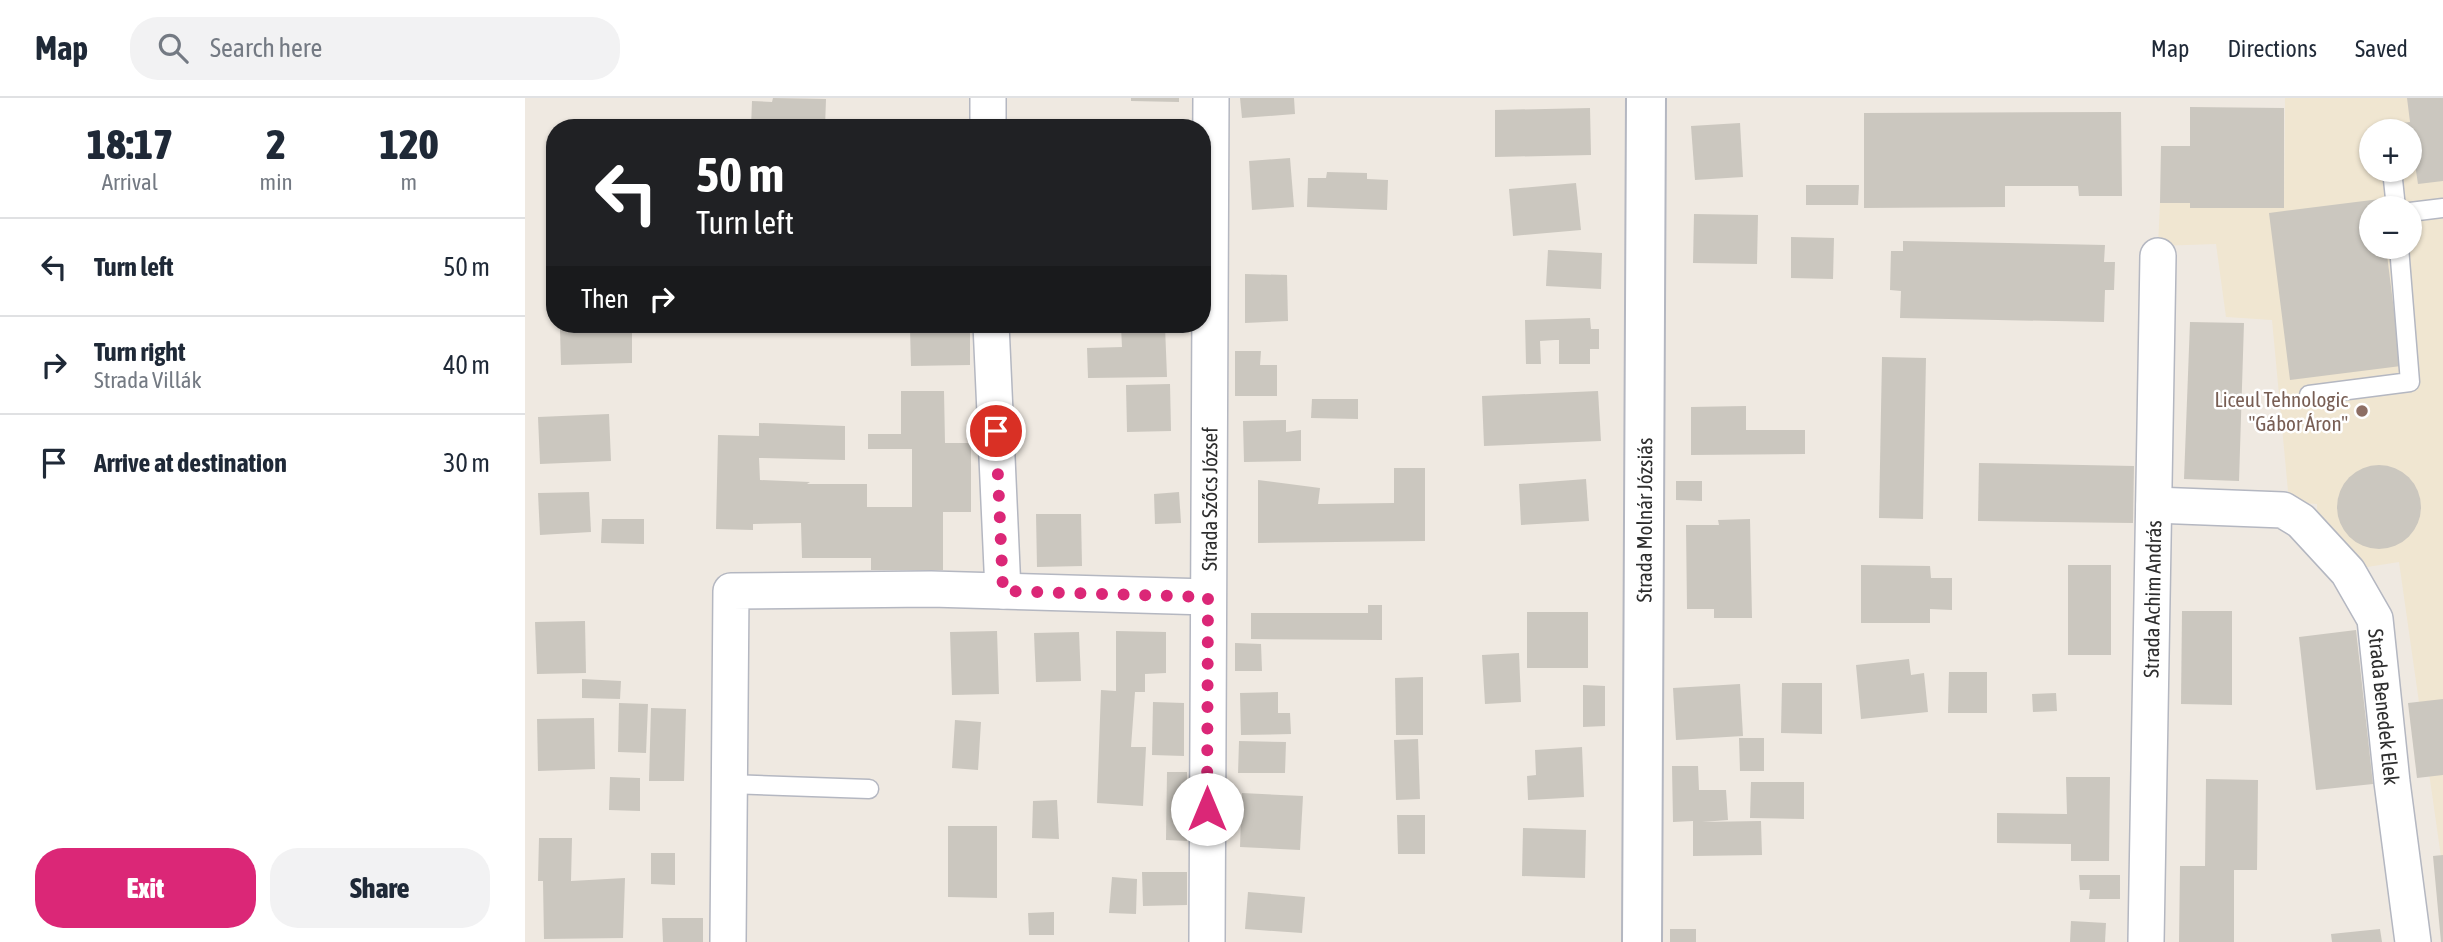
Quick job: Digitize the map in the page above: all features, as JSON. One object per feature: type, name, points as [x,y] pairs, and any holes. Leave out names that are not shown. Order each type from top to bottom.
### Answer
[{"type":"street","points":[[988,98],[988,119]]},
{"type":"street","name":"Strada Szőcs József","points":[[1211,98],[1211,119]]},
{"type":"street","name":"Strada Molnár Józsiás","points":[[1642,942],[1646,98]]},
{"type":"street","name":"Strada Achim András","points":[[2146,942],[2158,256]]},
{"type":"street","points":[[991,333],[1003,591]]},
{"type":"street","name":"Strada Szőcs József","points":[[1207,942],[1210,333]]},
{"type":"street","name":"Strada Benedek Elek","points":[[2154,505],[2283,510],[2301,521],[2348,572],[2375,619],[2392,782],[2413,942]]},
{"type":"street","points":[[728,942],[731,591],[932,589],[1208,597]]},
{"type":"lane","points":[[2422,211],[2443,208]]},
{"type":"lane","points":[[2309,395],[2410,382],[2400,259]]},
{"type":"lane","points":[[729,784],[869,789]]},
{"type":"shaded area","name":"Liceul Tehnologic \"Gábor Áron\"","points":[[2285,98],[2443,98],[2443,871],[2399,562],[2361,568],[2317,518],[2317,504],[2289,502],[2272,320],[2226,317],[2216,244],[2158,246],[2160,203],[2190,203],[2191,208],[2284,208]]},
{"type":"building","points":[[773,98],[826,99],[825,119],[751,119],[752,101],[772,102]]},
{"type":"building","points":[[1131,98],[1179,98],[1179,102],[1131,101]]},
{"type":"building","points":[[1240,98],[1294,98],[1295,114],[1242,118]]},
{"type":"building","points":[[2407,98],[2443,98],[2443,181],[2418,184],[2422,182],[2422,119],[2410,119]]},
{"type":"building","points":[[2190,107],[2284,108],[2284,208],[2190,208],[2190,203],[2160,203],[2161,146],[2190,146]]},
{"type":"building","points":[[1590,108],[1591,155],[1495,157],[1495,110]]},
{"type":"building","points":[[2121,112],[2122,196],[2079,196],[2078,186],[2005,186],[2005,207],[1864,208],[1864,113]]},
{"type":"building","points":[[1740,123],[1743,177],[1695,180],[1691,126]]},
{"type":"building","points":[[1290,158],[1294,207],[1252,210],[1249,161]]},
{"type":"building","points":[[1327,172],[1367,173],[1367,179],[1388,180],[1387,210],[1307,207],[1308,178],[1326,178]]},
{"type":"building","points":[[1576,183],[1581,230],[1513,236],[1509,189]]},
{"type":"building","points":[[1806,185],[1859,185],[1858,205],[1806,205]]},
{"type":"building","points":[[2359,202],[2359,259],[2388,259],[2401,366],[2290,380],[2269,213]]},
{"type":"building","points":[[1694,214],[1758,215],[1757,264],[1693,263]]},
{"type":"building","points":[[1791,237],[1834,238],[1833,279],[1791,278]]},
{"type":"building","points":[[1903,241],[2105,245],[2104,262],[2115,262],[2114,290],[2105,290],[2104,322],[1900,318],[1901,291],[1890,290],[1891,251],[1903,251]]},
{"type":"building","points":[[1548,250],[1602,253],[1601,289],[1546,286]]},
{"type":"building","points":[[1245,274],[1287,275],[1288,321],[1245,323]]},
{"type":"building","points":[[1590,318],[1591,329],[1599,329],[1599,349],[1590,349],[1590,364],[1559,364],[1559,340],[1555,340],[1540,341],[1541,364],[1526,364],[1525,320]]},
{"type":"building","points":[[2190,322],[2244,323],[2239,481],[2184,479]]},
{"type":"building","points":[[560,333],[632,333],[632,363],[561,365]]},
{"type":"building","points":[[910,333],[970,333],[970,365],[911,366]]},
{"type":"building","points":[[1121,333],[1165,333],[1167,377],[1088,378],[1087,348],[1122,347]]},
{"type":"building","points":[[1235,351],[1261,351],[1260,365],[1277,365],[1277,396],[1235,396]]},
{"type":"building","points":[[1882,357],[1926,358],[1923,519],[1879,518]]},
{"type":"building","points":[[1170,384],[1171,431],[1127,432],[1126,385]]},
{"type":"building","points":[[901,391],[944,391],[945,443],[971,443],[971,512],[943,512],[943,570],[871,570],[871,558],[802,558],[801,523],[753,524],[753,530],[716,529],[718,435],[759,436],[759,423],[845,426],[845,460],[759,458],[760,480],[810,482],[807,484],[867,484],[867,507],[912,507],[912,449],[868,449],[868,434],[901,434]]},
{"type":"building","points":[[1598,391],[1601,441],[1484,446],[1482,396]]},
{"type":"building","points":[[1312,399],[1358,399],[1358,419],[1311,418]]},
{"type":"building","points":[[1746,406],[1746,430],[1805,430],[1805,454],[1691,455],[1691,407]]},
{"type":"building","points":[[609,414],[611,461],[540,464],[538,417]]},
{"type":"building","points":[[1286,420],[1286,432],[1301,430],[1301,461],[1244,462],[1243,421]]},
{"type":"building","points":[[1979,463],[2134,466],[2133,523],[1978,521]]},
{"type":"building","points":[[2371,465],[2387,465],[2403,472],[2414,483],[2421,499],[2418,523],[2409,537],[2387,549],[2371,549],[2355,542],[2344,531],[2337,515],[2337,499],[2344,483],[2355,472]]},
{"type":"building","points":[[1394,468],[1425,468],[1425,541],[1258,543],[1258,480],[1320,488],[1318,504],[1394,503]]},
{"type":"building","points":[[1586,479],[1589,521],[1521,525],[1519,484]]},
{"type":"building","points":[[1676,481],[1702,481],[1702,501],[1676,500]]},
{"type":"building","points":[[589,492],[591,532],[540,535],[538,493]]},
{"type":"building","points":[[1179,492],[1181,523],[1155,524],[1154,494]]},
{"type":"building","points":[[1036,514],[1081,514],[1082,566],[1037,567]]},
{"type":"building","points":[[602,519],[644,519],[644,544],[601,543]]},
{"type":"building","points":[[1750,519],[1752,618],[1714,618],[1714,609],[1687,609],[1686,525],[1719,525],[1718,520]]},
{"type":"building","points":[[1861,565],[1930,566],[1931,578],[1952,578],[1952,610],[1930,609],[1930,623],[1861,623]]},
{"type":"building","points":[[2068,565],[2111,565],[2111,655],[2068,655]]},
{"type":"building","points":[[1368,605],[1382,605],[1382,640],[1251,639],[1251,613],[1368,613]]},
{"type":"building","points":[[2182,611],[2232,611],[2232,705],[2181,704]]},
{"type":"building","points":[[1527,612],[1588,612],[1588,668],[1527,668]]},
{"type":"building","points":[[585,621],[586,673],[537,674],[535,622]]},
{"type":"building","points":[[2356,630],[2373,784],[2316,790],[2299,637]]},
{"type":"building","points":[[997,631],[999,694],[952,695],[950,632]]},
{"type":"building","points":[[1116,631],[1166,632],[1166,673],[1145,674],[1145,692],[1135,692],[1131,747],[1146,747],[1143,806],[1097,803],[1101,690],[1116,691]]},
{"type":"building","points":[[1079,632],[1081,681],[1036,682],[1034,633]]},
{"type":"building","points":[[1235,643],[1261,644],[1262,671],[1235,671]]},
{"type":"building","points":[[1519,653],[1521,702],[1485,704],[1482,655]]},
{"type":"building","points":[[1909,659],[1911,675],[1924,673],[1928,712],[1861,719],[1856,665]]},
{"type":"building","points":[[1949,672],[1987,672],[1987,713],[1948,713]]},
{"type":"building","points":[[1423,677],[1423,735],[1396,735],[1395,678]]},
{"type":"building","points":[[582,679],[621,681],[620,699],[582,698]]},
{"type":"building","points":[[1782,683],[1822,683],[1822,734],[1781,733]]},
{"type":"building","points":[[1740,684],[1743,736],[1676,740],[1673,688]]},
{"type":"building","points":[[1583,685],[1605,686],[1605,726],[1583,727]]},
{"type":"building","points":[[1278,692],[1278,713],[1290,713],[1291,734],[1241,735],[1240,693]]},
{"type":"building","points":[[2056,693],[2057,711],[2033,712],[2032,694]]},
{"type":"building","points":[[2443,699],[2443,775],[2417,778],[2408,703]]},
{"type":"building","points":[[1153,702],[1184,703],[1184,756],[1152,755]]},
{"type":"building","points":[[619,703],[648,704],[646,753],[618,752]]},
{"type":"building","points":[[651,708],[686,709],[684,781],[649,781]]},
{"type":"building","points":[[594,718],[595,769],[538,771],[537,719]]},
{"type":"building","points":[[955,720],[981,722],[978,770],[952,768]]},
{"type":"building","points":[[1739,738],[1764,738],[1764,771],[1740,771]]},
{"type":"building","points":[[1418,739],[1420,799],[1396,800],[1394,740]]},
{"type":"building","points":[[1239,741],[1286,742],[1285,773],[1238,773]]},
{"type":"building","points":[[1582,747],[1584,797],[1528,800],[1527,776],[1536,775],[1535,750]]},
{"type":"building","points":[[1672,766],[1698,766],[1699,790],[1726,790],[1728,820],[1702,822],[1761,821],[1762,855],[1693,856],[1693,821],[1673,822]]},
{"type":"building","points":[[1167,772],[1187,772],[1187,841],[1166,840]]},
{"type":"building","points":[[610,777],[640,778],[640,811],[609,810]]},
{"type":"building","points":[[2066,777],[2110,777],[2109,861],[2071,861],[2071,844],[1997,843],[1997,813],[2067,814]]},
{"type":"building","points":[[2206,779],[2258,780],[2257,870],[2234,870],[2234,942],[2179,942],[2180,866],[2205,866]]},
{"type":"building","points":[[1751,782],[1804,782],[1804,819],[1750,818]]},
{"type":"building","points":[[1242,793],[1303,796],[1300,850],[1240,847]]},
{"type":"building","points":[[1057,800],[1059,839],[1032,838],[1033,801]]},
{"type":"building","points":[[1397,815],[1425,815],[1425,854],[1398,854]]},
{"type":"building","points":[[948,826],[997,826],[997,898],[948,897]]},
{"type":"building","points":[[1523,828],[1586,830],[1585,878],[1522,876]]},
{"type":"building","points":[[539,838],[572,838],[571,881],[625,878],[623,938],[544,939],[543,881],[538,881]]},
{"type":"building","points":[[651,853],[675,853],[675,885],[651,884]]},
{"type":"building","points":[[2443,855],[2443,942],[2441,942],[2433,856]]},
{"type":"building","points":[[1142,872],[1187,872],[1187,905],[1143,906]]},
{"type":"building","points":[[2079,875],[2120,875],[2120,899],[2089,899],[2090,890],[2080,890]]},
{"type":"building","points":[[1112,877],[1137,879],[1136,914],[1109,913]]},
{"type":"building","points":[[1248,892],[1305,897],[1302,933],[1245,929]]},
{"type":"building","points":[[1054,912],[1054,935],[1029,935],[1028,913]]},
{"type":"building","points":[[662,918],[703,918],[703,942],[663,942]]},
{"type":"building","points":[[2071,921],[2106,923],[2105,942],[2070,942]]},
{"type":"building","points":[[1670,929],[1696,929],[1696,942],[1670,942]]},
{"type":"building","points":[[2380,929],[2382,942],[2332,942],[2331,934]]},
{"type":"place","name":"Liceul Tehnologic \"Gábor Áron\"","points":[[2362,411]]},
{"type":"route","points":[[996,431],[1003,591],[1208,597],[1207,809]]}]
